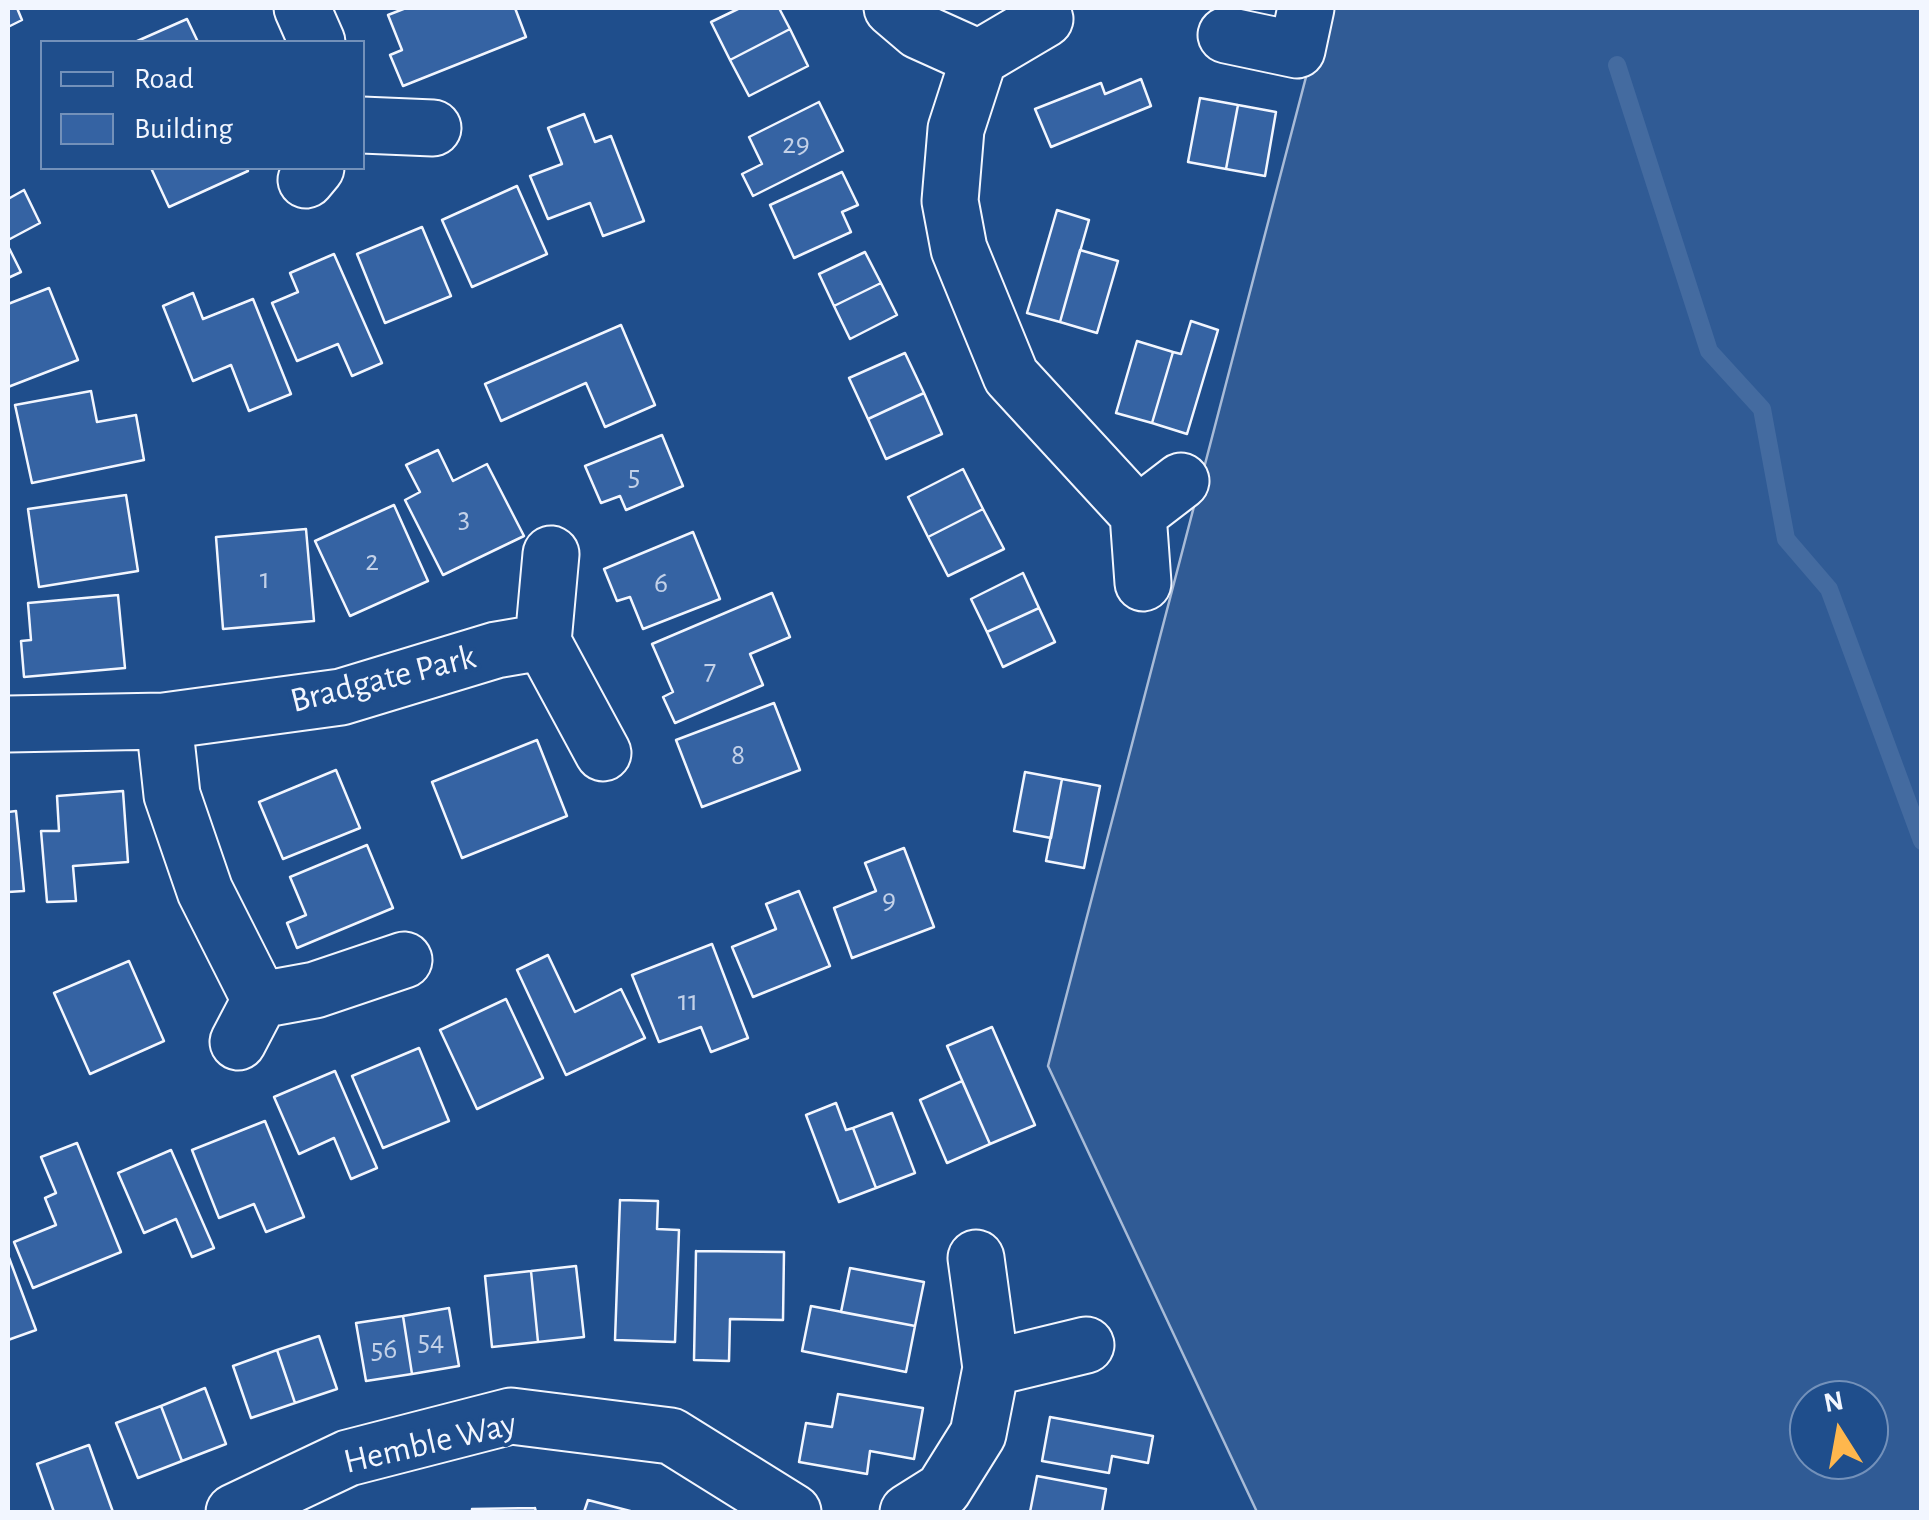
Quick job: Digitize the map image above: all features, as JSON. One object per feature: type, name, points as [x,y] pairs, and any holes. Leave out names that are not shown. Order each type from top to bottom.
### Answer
[{"type":"street","points":[[302,8],[316,40]]},
{"type":"street","points":[[892,8],[919,31],[979,58]]},
{"type":"street","points":[[1226,34],[1297,50],[1306,8]]},
{"type":"street","points":[[1044,19],[979,58],[956,130],[950,201],[965,266],[1011,376],[1138,514],[1143,582]]},
{"type":"street","points":[[365,125],[433,128]]},
{"type":"street","points":[[1138,514],[1180,481]]},
{"type":"street","points":[[551,554],[543,642],[604,753]]},
{"type":"street","name":"Bradgate Park","points":[[8,724],[164,721],[341,697],[496,650],[543,642]]},
{"type":"street","points":[[164,721],[172,796],[249,1021],[315,990],[404,960]]},
{"type":"street","points":[[908,1512],[943,1490],[978,1434],[991,1368],[976,1258]]},
{"type":"street","points":[[991,1368],[1086,1345]]},
{"type":"street","name":"Hemble Way","points":[[234,1512],[348,1458],[512,1416],[671,1436],[793,1512]]},
{"type":"shaded area","points":[[1324,8],[1921,8],[1921,1512],[1257,1512],[1048,1066]]},
{"type":"building","points":[[8,8],[17,8],[22,20],[8,27]]},
{"type":"building","points":[[406,8],[515,8],[526,37],[403,86],[390,55],[402,50],[388,15]]},
{"type":"building","points":[[740,8],[779,8],[790,29],[730,60],[711,22]]},
{"type":"building","points":[[187,19],[197,40],[140,40]]},
{"type":"building","points":[[790,29],[808,66],[749,96],[730,60]]},
{"type":"building","points":[[1141,79],[1151,106],[1051,147],[1035,109],[1101,83],[1105,94]]},
{"type":"building","points":[[1200,98],[1238,105],[1226,169],[1188,162]]},
{"type":"building","points":[[819,102],[843,151],[753,196],[742,174],[762,164],[749,137]]},
{"type":"building","points":[[1238,105],[1276,112],[1265,176],[1226,169]]},
{"type":"building","points":[[584,114],[595,142],[611,136],[644,221],[603,236],[590,203],[548,219],[530,176],[562,164],[548,128]]},
{"type":"building","points":[[152,170],[248,170],[248,171],[169,207]]},
{"type":"building","points":[[842,172],[858,205],[842,212],[851,232],[794,258],[770,205]]},
{"type":"building","points":[[517,186],[547,254],[472,287],[442,220]]},
{"type":"building","points":[[24,190],[40,223],[8,240],[8,199]]},
{"type":"building","points":[[1057,210],[1089,220],[1060,322],[1027,313]]},
{"type":"building","points":[[422,227],[451,296],[385,323],[357,254]]},
{"type":"building","points":[[8,246],[21,272],[8,278]]},
{"type":"building","points":[[1080,250],[1118,261],[1097,333],[1060,322]]},
{"type":"building","points":[[865,252],[881,283],[834,306],[819,274]]},
{"type":"building","points":[[334,254],[382,363],[352,376],[338,344],[297,361],[272,303],[298,292],[290,273]]},
{"type":"building","points":[[881,283],[897,315],[850,339],[834,306]]},
{"type":"building","points":[[49,288],[78,360],[8,387],[8,304]]},
{"type":"building","points":[[193,293],[203,319],[253,299],[291,394],[249,411],[231,365],[193,381],[163,306]]},
{"type":"building","points":[[1191,321],[1218,330],[1187,434],[1152,423],[1173,352],[1181,354]]},
{"type":"building","points":[[621,325],[655,405],[605,427],[586,383],[501,421],[485,384]]},
{"type":"building","points":[[1137,341],[1173,352],[1152,423],[1116,413]]},
{"type":"building","points":[[905,353],[924,393],[868,419],[849,378]]},
{"type":"building","points":[[91,391],[97,422],[136,415],[144,460],[32,483],[15,405]]},
{"type":"building","points":[[924,393],[942,434],[886,459],[868,419]]},
{"type":"building","points":[[662,435],[683,486],[626,510],[620,496],[601,503],[585,466]]},
{"type":"building","points":[[438,450],[453,481],[487,464],[524,536],[443,575],[405,500],[420,492],[406,465]]},
{"type":"building","points":[[963,469],[983,509],[928,537],[908,497]]},
{"type":"building","points":[[126,495],[138,571],[39,587],[28,509]]},
{"type":"building","points":[[394,505],[428,581],[350,616],[315,541]]},
{"type":"building","points":[[983,509],[1004,549],[948,576],[928,537]]},
{"type":"building","points":[[306,529],[314,621],[223,629],[216,537]]},
{"type":"building","points":[[693,532],[720,599],[643,629],[630,597],[617,601],[604,569]]},
{"type":"building","points":[[1023,573],[1039,608],[987,632],[971,599]]},
{"type":"building","points":[[772,593],[790,637],[750,654],[763,685],[675,723],[663,697],[673,692],[652,644]]},
{"type":"building","points":[[118,595],[125,668],[24,677],[21,641],[31,640],[28,603]]},
{"type":"building","points":[[1039,608],[1055,642],[1003,667],[987,632]]},
{"type":"building","points":[[774,703],[800,770],[702,807],[676,740]]},
{"type":"building","points":[[537,740],[567,816],[462,858],[432,782]]},
{"type":"building","points":[[336,770],[360,828],[283,859],[259,802]]},
{"type":"building","points":[[1025,772],[1062,779],[1051,838],[1014,831]]},
{"type":"building","points":[[1062,779],[1100,786],[1084,868],[1046,861]]},
{"type":"building","points":[[123,791],[128,862],[73,866],[76,901],[47,902],[41,831],[59,831],[57,796]]},
{"type":"building","points":[[16,811],[24,891],[8,892],[8,812]]},
{"type":"building","points":[[367,845],[393,908],[297,948],[287,923],[306,915],[290,877]]},
{"type":"building","points":[[904,848],[934,927],[852,958],[834,908],[876,891],[865,863]]},
{"type":"building","points":[[799,891],[830,966],[753,997],[732,947],[776,929],[766,904]]},
{"type":"building","points":[[712,944],[748,1038],[711,1052],[701,1027],[659,1042],[632,975]]},
{"type":"building","points":[[548,955],[575,1012],[621,989],[645,1038],[566,1075],[517,970]]},
{"type":"building","points":[[129,961],[164,1041],[90,1074],[54,993]]},
{"type":"building","points":[[506,999],[543,1078],[477,1109],[440,1030]]},
{"type":"building","points":[[992,1027],[1035,1125],[990,1144],[947,1046]]},
{"type":"building","points":[[419,1048],[449,1121],[383,1148],[352,1076]]},
{"type":"building","points":[[335,1071],[377,1168],[351,1179],[334,1138],[299,1154],[274,1097]]},
{"type":"building","points":[[962,1081],[990,1144],[947,1163],[920,1100]]},
{"type":"building","points":[[836,1103],[846,1130],[853,1128],[876,1188],[839,1202],[806,1115]]},
{"type":"building","points":[[892,1113],[915,1173],[876,1188],[853,1128]]},
{"type":"building","points":[[265,1121],[304,1217],[266,1232],[254,1204],[219,1218],[192,1150]]},
{"type":"building","points":[[77,1143],[121,1252],[33,1288],[14,1242],[56,1225],[45,1198],[56,1193],[41,1157]]},
{"type":"building","points":[[171,1150],[214,1248],[192,1257],[176,1219],[144,1233],[118,1173]]},
{"type":"building","points":[[620,1200],[658,1201],[657,1229],[679,1230],[675,1342],[615,1340]]},
{"type":"building","points":[[696,1251],[784,1252],[783,1320],[730,1319],[729,1361],[694,1360]]},
{"type":"building","points":[[8,1255],[36,1330],[8,1340]]},
{"type":"building","points":[[576,1266],[584,1337],[538,1342],[531,1271]]},
{"type":"building","points":[[850,1268],[924,1282],[915,1326],[841,1312]]},
{"type":"building","points":[[531,1271],[538,1342],[492,1347],[485,1276]]},
{"type":"building","points":[[811,1306],[915,1326],[906,1372],[802,1351]]},
{"type":"building","points":[[449,1308],[459,1366],[412,1374],[403,1316]]},
{"type":"building","points":[[403,1316],[412,1374],[366,1381],[356,1323]]},
{"type":"building","points":[[319,1336],[337,1389],[295,1403],[277,1350]]},
{"type":"building","points":[[277,1350],[295,1403],[251,1418],[233,1366]]},
{"type":"building","points":[[205,1388],[226,1444],[182,1461],[161,1406]]},
{"type":"building","points":[[838,1394],[923,1408],[914,1459],[870,1451],[867,1474],[799,1462],[806,1423],[832,1427]]},
{"type":"building","points":[[161,1406],[182,1461],[138,1478],[116,1423]]},
{"type":"building","points":[[1050,1417],[1153,1436],[1148,1463],[1112,1456],[1109,1473],[1042,1461]]},
{"type":"building","points":[[89,1445],[113,1512],[54,1512],[37,1464]]},
{"type":"building","points":[[1037,1476],[1106,1489],[1102,1512],[1030,1512]]},
{"type":"building","points":[[588,1500],[634,1512],[584,1512]]},
{"type":"building","points":[[535,1508],[536,1512],[472,1512],[472,1509]]},
{"type":"waterway","points":[[1617,65],[1709,351],[1762,409],[1786,539],[1829,589],[1922,841]]}]
